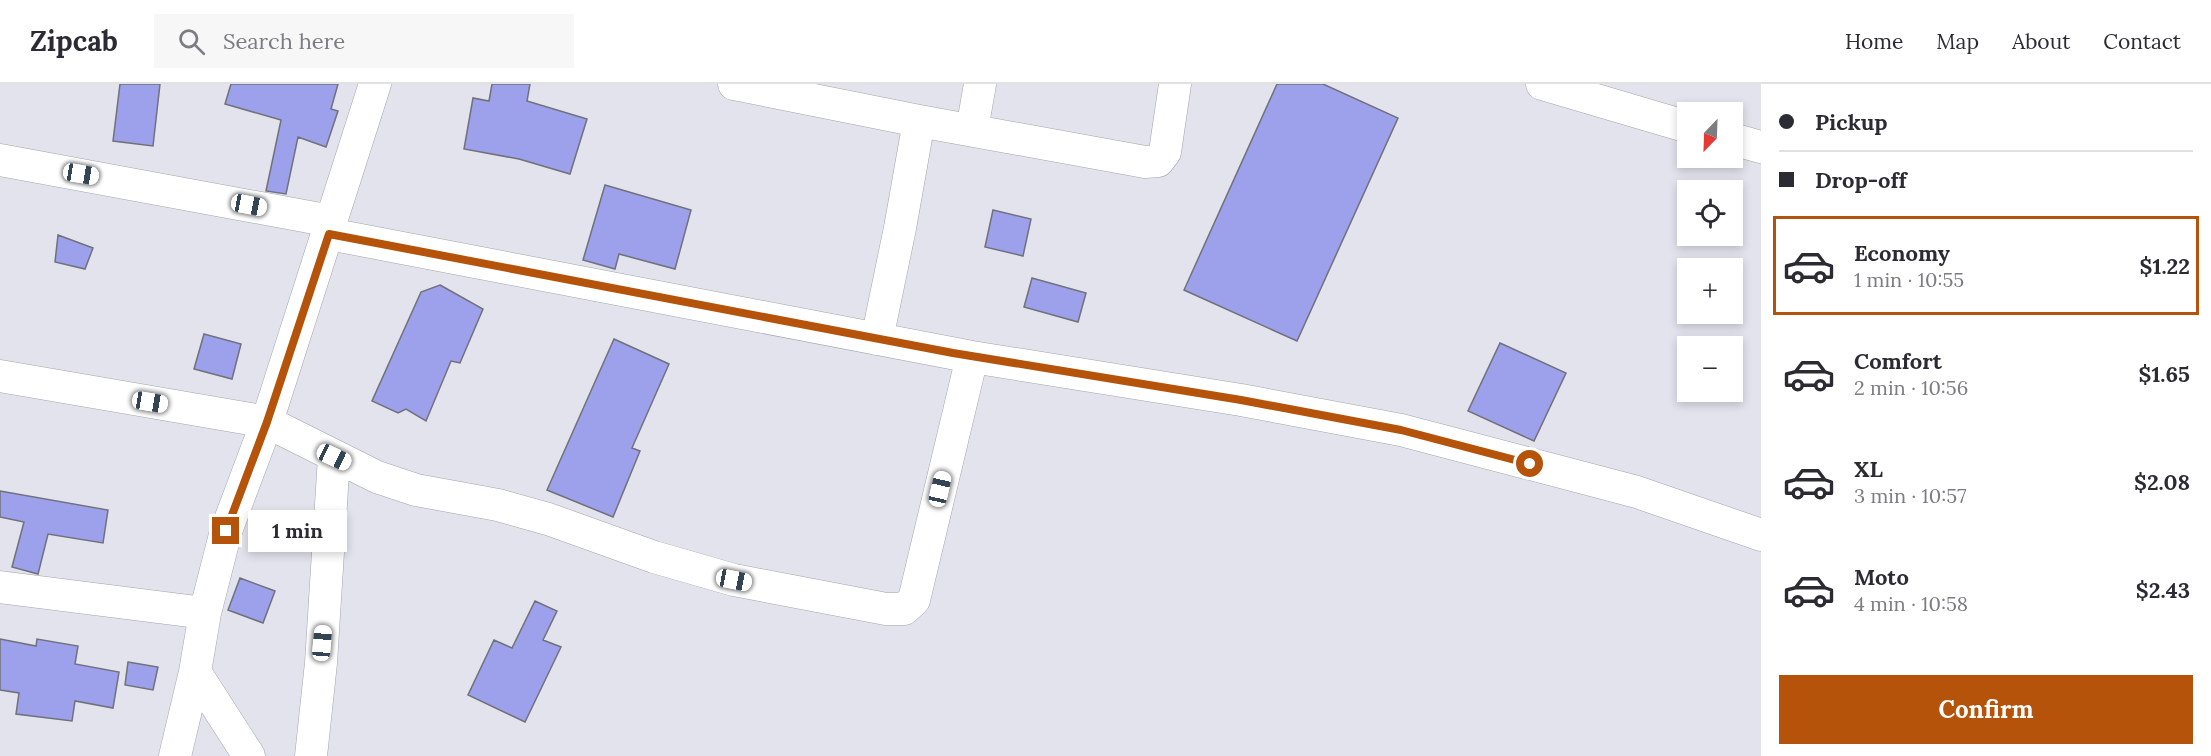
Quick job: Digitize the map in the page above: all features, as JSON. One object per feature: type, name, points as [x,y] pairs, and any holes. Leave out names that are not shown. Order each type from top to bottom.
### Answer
[{"type":"street","points":[[175,756],[195,672],[205,613],[226,531],[267,422],[375,84]]},
{"type":"street","points":[[734,84],[919,121],[1145,162],[1158,162],[1165,152],[1175,84]]},
{"type":"street","points":[[972,130],[980,84]]},
{"type":"street","points":[[1542,84],[1677,124]]},
{"type":"street","points":[[877,339],[919,121]]},
{"type":"street","points":[[1743,142],[1761,147]]},
{"type":"street","points":[[0,160],[877,339],[972,357],[1241,400],[1401,430],[1637,492],[1761,535]]},
{"type":"street","points":[[0,376],[267,422],[377,477],[416,490],[498,505],[528,513],[654,557],[734,580],[886,609],[904,609],[914,600],[972,357]]},
{"type":"street","points":[[311,756],[322,652],[334,457]]},
{"type":"street","points":[[0,587],[205,613]]},
{"type":"street","points":[[195,672],[249,756]]},
{"type":"building","points":[[120,84],[160,84],[153,146],[113,141]]},
{"type":"building","points":[[231,84],[338,84],[331,109],[338,111],[326,147],[298,137],[286,194],[266,191],[281,120],[225,104]]},
{"type":"building","points":[[492,84],[530,84],[527,101],[587,119],[570,174],[519,159],[464,149],[473,98],[489,101]]},
{"type":"building","points":[[1277,84],[1323,84],[1398,118],[1297,341],[1184,290]]},
{"type":"building","points":[[605,185],[691,210],[675,269],[619,254],[615,269],[583,260]]},
{"type":"building","points":[[993,210],[1031,219],[1023,256],[985,247]]},
{"type":"building","points":[[58,235],[93,248],[85,269],[55,262]]},
{"type":"building","points":[[1032,278],[1086,293],[1078,322],[1024,307]]},
{"type":"building","points":[[440,285],[483,309],[460,363],[451,361],[426,421],[406,409],[398,413],[372,401],[421,292]]},
{"type":"building","points":[[204,334],[241,344],[232,379],[194,369]]},
{"type":"building","points":[[614,339],[669,364],[632,448],[640,451],[613,517],[547,490]]},
{"type":"building","points":[[1500,343],[1566,373],[1534,441],[1468,411]]},
{"type":"building","points":[[0,491],[108,510],[103,543],[48,534],[38,574],[12,567],[24,522],[0,517]]},
{"type":"building","points":[[240,578],[275,591],[263,623],[228,610]]},
{"type":"building","points":[[535,601],[557,611],[543,640],[561,647],[525,722],[468,695],[494,640],[512,648]]},
{"type":"building","points":[[0,639],[36,646],[37,639],[78,646],[75,664],[119,672],[113,708],[75,701],[72,721],[16,714],[19,693],[0,690]]},
{"type":"building","points":[[128,662],[158,667],[153,690],[125,685]]},
{"type":"route","points":[[226,531],[267,422],[329,234],[953,353],[1057,372],[1241,400],[1401,430],[1530,464]]}]
